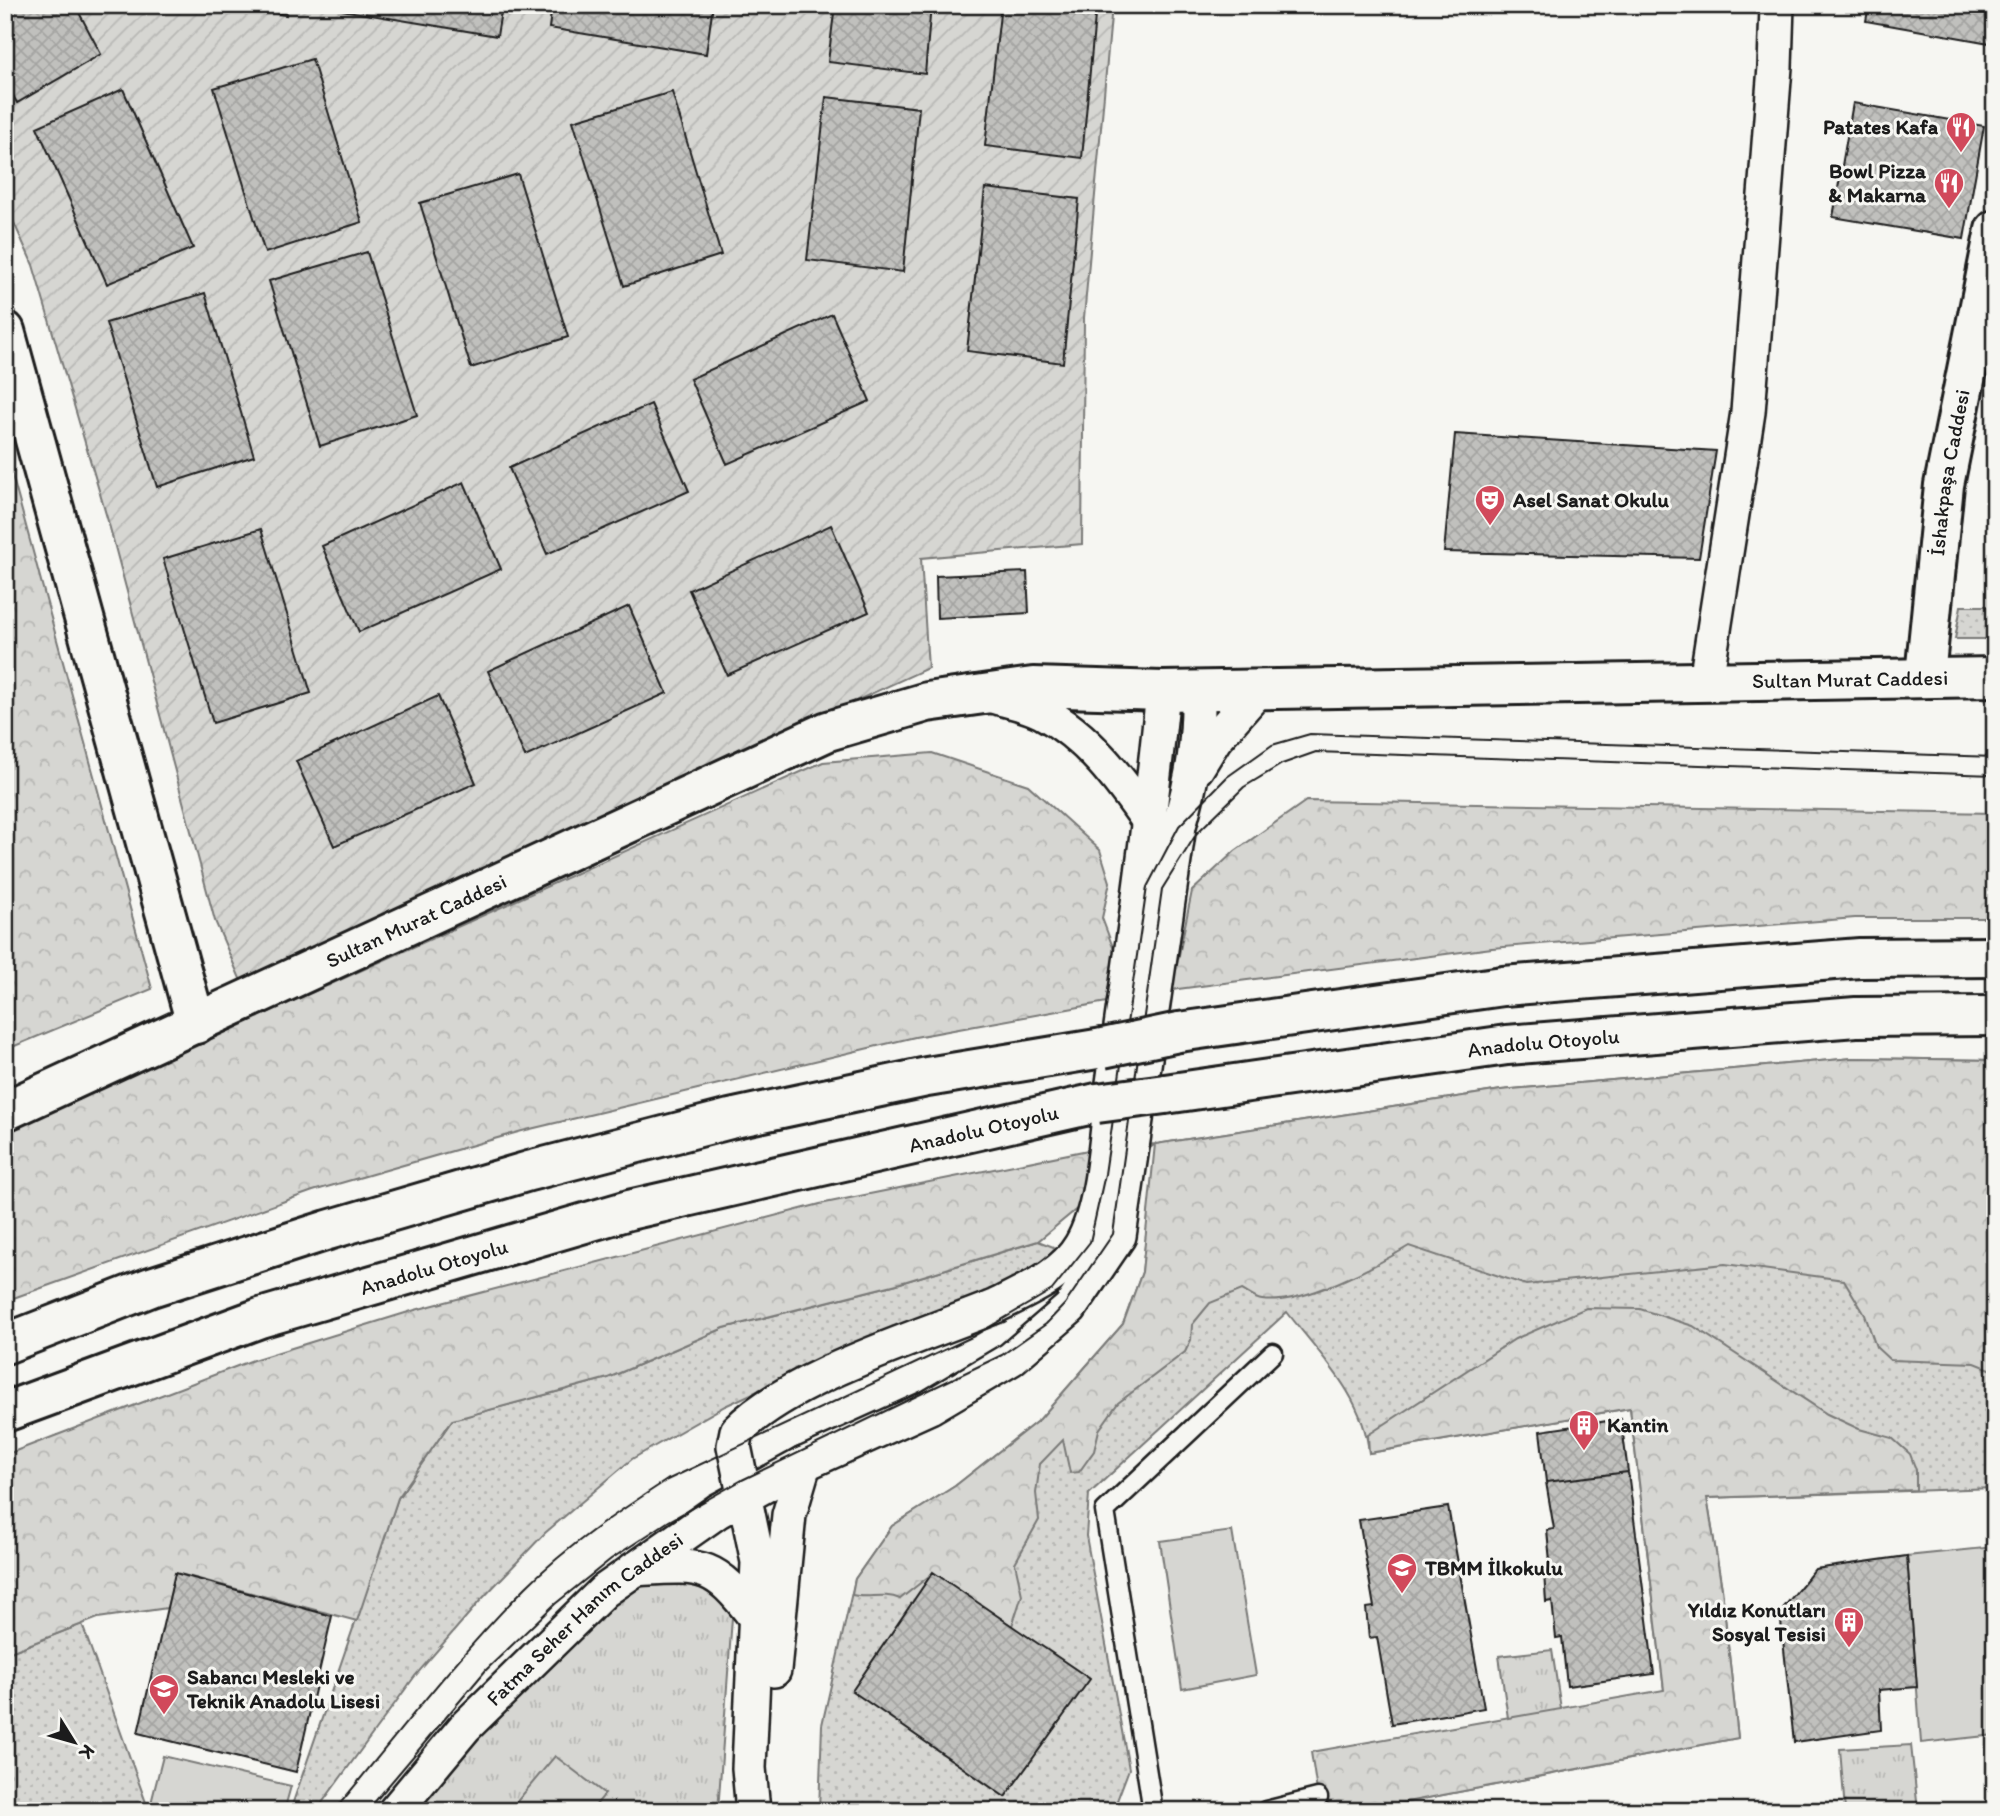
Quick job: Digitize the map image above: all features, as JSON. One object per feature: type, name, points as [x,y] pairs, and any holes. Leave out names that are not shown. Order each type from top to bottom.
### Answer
[{"type":"main road","name":"İshakpaşa Caddesi","points":[[1925,676],[1944,485],[1995,230]]},
{"type":"main road","points":[[5,331],[196,1024]]},
{"type":"main road","name":"Sultan Murat Caddesi","points":[[5,1111],[828,731],[927,702],[1033,687],[1180,690],[1925,676],[1995,677]]},
{"type":"main road","points":[[5,1344],[151,1287],[328,1230],[530,1171],[730,1119],[927,1077],[1104,1048],[1179,1032],[1503,986],[1860,958],[1995,957]]},
{"type":"main road","name":"Anadolu Otoyolu","points":[[5,1412],[260,1318],[629,1210],[1097,1103],[1507,1045],[1856,1017],[1995,1016]]},
{"type":"street","points":[[1706,681],[1748,412],[1775,67],[1777,5]]},
{"type":"street","points":[[1194,773],[1214,739],[1259,688]]},
{"type":"street","points":[[1180,690],[1199,732],[1194,773]]},
{"type":"street","points":[[755,1811],[749,1768],[758,1562],[747,1496],[734,1446],[737,1431],[767,1404],[834,1371],[1007,1301],[1048,1278],[1069,1261],[1082,1244],[1100,1175],[1150,823],[1180,690]]},
{"type":"street","points":[[986,694],[1042,712],[1084,742],[1119,778],[1150,823]]},
{"type":"street","name":"Fatma Seher Hanım Caddesi","points":[[395,1811],[457,1737],[504,1687],[567,1624],[634,1569],[718,1511],[804,1464],[930,1407],[1011,1359],[1070,1308],[1119,1236],[1179,826],[1194,773]]},
{"type":"street","points":[[755,1811],[770,1762],[773,1681],[789,1515],[804,1464]]},
{"type":"street","points":[[634,1569],[682,1566],[712,1572],[734,1590],[755,1617]]},
{"type":"lane","points":[[1153,1811],[1105,1511],[1273,1353]]},
{"type":"lane","points":[[1266,1811],[1318,1798]]},
{"type":"green space","points":[[5,5],[1112,5],[1084,318],[1082,544],[921,558],[928,668],[241,981],[215,921],[110,528],[33,265],[5,203]]},
{"type":"green space","points":[[5,449],[152,989],[5,1050]]},
{"type":"green space","points":[[1961,606],[1995,606],[1995,639],[1955,639]]},
{"type":"green space","points":[[932,753],[1028,785],[1100,850],[1110,882],[1102,918],[1123,974],[1177,965],[1192,891],[1235,851],[1306,801],[1995,813],[1995,918],[1855,918],[1492,948],[1178,989],[915,1037],[522,1131],[313,1191],[5,1301],[5,1131],[823,762]]},
{"type":"green space","points":[[1853,1058],[1995,1060],[1995,1488],[1707,1498],[1722,1589],[1738,1738],[1360,1811],[1320,1811],[1664,1690],[1630,1408],[1369,1453],[1359,1413],[1350,1395],[1287,1312],[1089,1494],[1086,1536],[1129,1769],[1113,1811],[819,1811],[822,1725],[855,1579],[892,1526],[955,1486],[1040,1419],[1123,1324],[1142,1272],[1156,1144],[1501,1090]]},
{"type":"green space","points":[[1853,1058],[1995,1060],[1995,1371],[1975,1363],[1890,1360],[1876,1347],[1865,1315],[1844,1280],[1725,1264],[1526,1285],[1409,1246],[1338,1283],[1297,1297],[1262,1300],[1242,1290],[1210,1303],[1192,1325],[1191,1340],[1185,1352],[1118,1403],[1099,1430],[1094,1451],[1079,1472],[1070,1473],[1063,1440],[1040,1464],[1036,1493],[1039,1520],[1015,1563],[1022,1595],[1012,1626],[933,1573],[900,1599],[852,1595],[855,1579],[892,1526],[955,1486],[1040,1419],[1123,1324],[1142,1272],[1155,1144],[1501,1090]]},
{"type":"green space","points":[[1155,1144],[1038,1241],[897,1284],[724,1328],[608,1378],[452,1420],[398,1498],[357,1621],[176,1573],[167,1608],[98,1618],[5,1654],[5,1455],[253,1360],[415,1310],[820,1204],[1088,1150]]},
{"type":"green space","points":[[1038,1241],[1064,1251],[1044,1269],[840,1353],[725,1406],[632,1459],[545,1533],[479,1602],[415,1676],[316,1811],[290,1811],[398,1498],[452,1420],[608,1378],[724,1328],[897,1284]]},
{"type":"green space","points":[[1586,1308],[1640,1309],[1693,1326],[1827,1414],[1859,1429],[1892,1438],[1910,1454],[1916,1470],[1916,1490],[1707,1498],[1722,1589],[1738,1738],[1360,1811],[1320,1811],[1311,1752],[1664,1690],[1630,1408],[1369,1453],[1368,1435],[1515,1339]]},
{"type":"green space","points":[[1232,1531],[1256,1675],[1182,1689],[1160,1541]]},
{"type":"green space","points":[[1994,1547],[1995,1735],[1921,1743],[1907,1556]]},
{"type":"green space","points":[[634,1569],[734,1590],[718,1811],[408,1811]]},
{"type":"green space","points":[[82,1624],[149,1811],[5,1811],[5,1654]]},
{"type":"green space","points":[[1552,1650],[1561,1709],[1508,1718],[1499,1656]]},
{"type":"green space","points":[[1911,1745],[1918,1811],[1845,1811],[1840,1749]]},
{"type":"green space","points":[[163,1756],[291,1786],[284,1811],[149,1811]]},
{"type":"green space","points":[[555,1756],[605,1794],[591,1811],[509,1811]]},
{"type":"building","points":[[5,5],[75,5],[101,54],[17,103],[5,81]]},
{"type":"building","points":[[229,5],[287,5],[286,15]]},
{"type":"building","points":[[341,5],[502,5],[497,36],[341,10]]},
{"type":"building","points":[[552,5],[713,5],[706,54],[549,28]]},
{"type":"building","points":[[835,5],[931,5],[925,74],[828,62]]},
{"type":"building","points":[[1001,5],[1096,5],[1082,158],[985,146]]},
{"type":"building","points":[[1869,5],[1995,5],[1995,44],[1866,21]]},
{"type":"building","points":[[312,59],[362,222],[265,253],[214,88]]},
{"type":"building","points":[[123,89],[193,248],[107,284],[37,127]]},
{"type":"building","points":[[672,92],[721,255],[624,286],[573,121]]},
{"type":"building","points":[[826,97],[919,108],[903,272],[807,260]]},
{"type":"building","points":[[1853,103],[1984,126],[1964,239],[1833,217]]},
{"type":"building","points":[[518,174],[568,337],[471,368],[420,203]]},
{"type":"building","points":[[985,188],[1079,199],[1063,363],[967,351]]},
{"type":"building","points":[[367,252],[417,415],[320,446],[269,281]]},
{"type":"building","points":[[205,293],[254,456],[157,487],[106,323]]},
{"type":"building","points":[[832,314],[870,401],[727,464],[690,379]]},
{"type":"building","points":[[651,404],[689,491],[547,554],[509,468]]},
{"type":"building","points":[[1455,434],[1716,451],[1699,558],[1444,552]]},
{"type":"building","points":[[1995,434],[1995,492],[1987,492]]},
{"type":"building","points":[[464,482],[501,569],[359,632],[322,546]]},
{"type":"building","points":[[831,525],[869,612],[727,675],[689,590]]},
{"type":"building","points":[[261,529],[311,693],[213,723],[163,559]]},
{"type":"building","points":[[1027,572],[1029,613],[937,618],[936,576]]},
{"type":"building","points":[[629,606],[667,693],[525,757],[488,671]]},
{"type":"building","points":[[438,696],[476,783],[334,846],[296,761]]},
{"type":"building","name":"Kantin","points":[[1621,1419],[1628,1472],[1546,1482],[1540,1431]]},
{"type":"building","points":[[1628,1472],[1654,1674],[1567,1686],[1562,1637],[1556,1638],[1552,1601],[1546,1602],[1544,1573],[1551,1572],[1547,1530],[1554,1529],[1546,1482]]},
{"type":"building","points":[[1448,1507],[1484,1708],[1392,1724],[1377,1637],[1369,1638],[1366,1608],[1374,1607],[1359,1520]]},
{"type":"building","name":"Yıldız Konutları Sosyal Tesisi","points":[[1907,1556],[1917,1687],[1879,1690],[1881,1730],[1794,1742],[1780,1612],[1815,1569]]},
{"type":"building","points":[[933,1572],[1090,1679],[1005,1797],[852,1691]]},
{"type":"building","points":[[175,1573],[332,1616],[296,1772],[138,1733]]},
{"type":"tram line","points":[[334,1811],[476,1640],[542,1572],[594,1530],[667,1480],[974,1336],[1052,1290],[1090,1242],[1105,1174],[1147,887],[1179,826],[1227,777],[1272,745],[1310,734],[1995,757]]},
{"type":"tram line","points":[[367,1811],[486,1670],[555,1604],[611,1559],[669,1521],[742,1480],[1002,1355],[1046,1324],[1065,1304],[1113,1234],[1162,889],[1197,833],[1244,787],[1282,764],[1316,752],[1995,775]]},
{"type":"place","name":"Patates Kafa","points":[[1961,154]]},
{"type":"place","name":"Bowl Pizza & Makarna","points":[[1949,210]]},
{"type":"place","name":"Asel Sanat Okulu","points":[[1490,527]]},
{"type":"place","name":"Kantin","points":[[1584,1452]]},
{"type":"place","name":"TBMM İlkokulu","points":[[1402,1595]]},
{"type":"place","name":"Yıldız Konutları Sosyal Tesisi","points":[[1849,1649]]},
{"type":"place","name":"Sabancı Mesleki ve Teknik Anadolu Lisesi","points":[[164,1716]]}]
